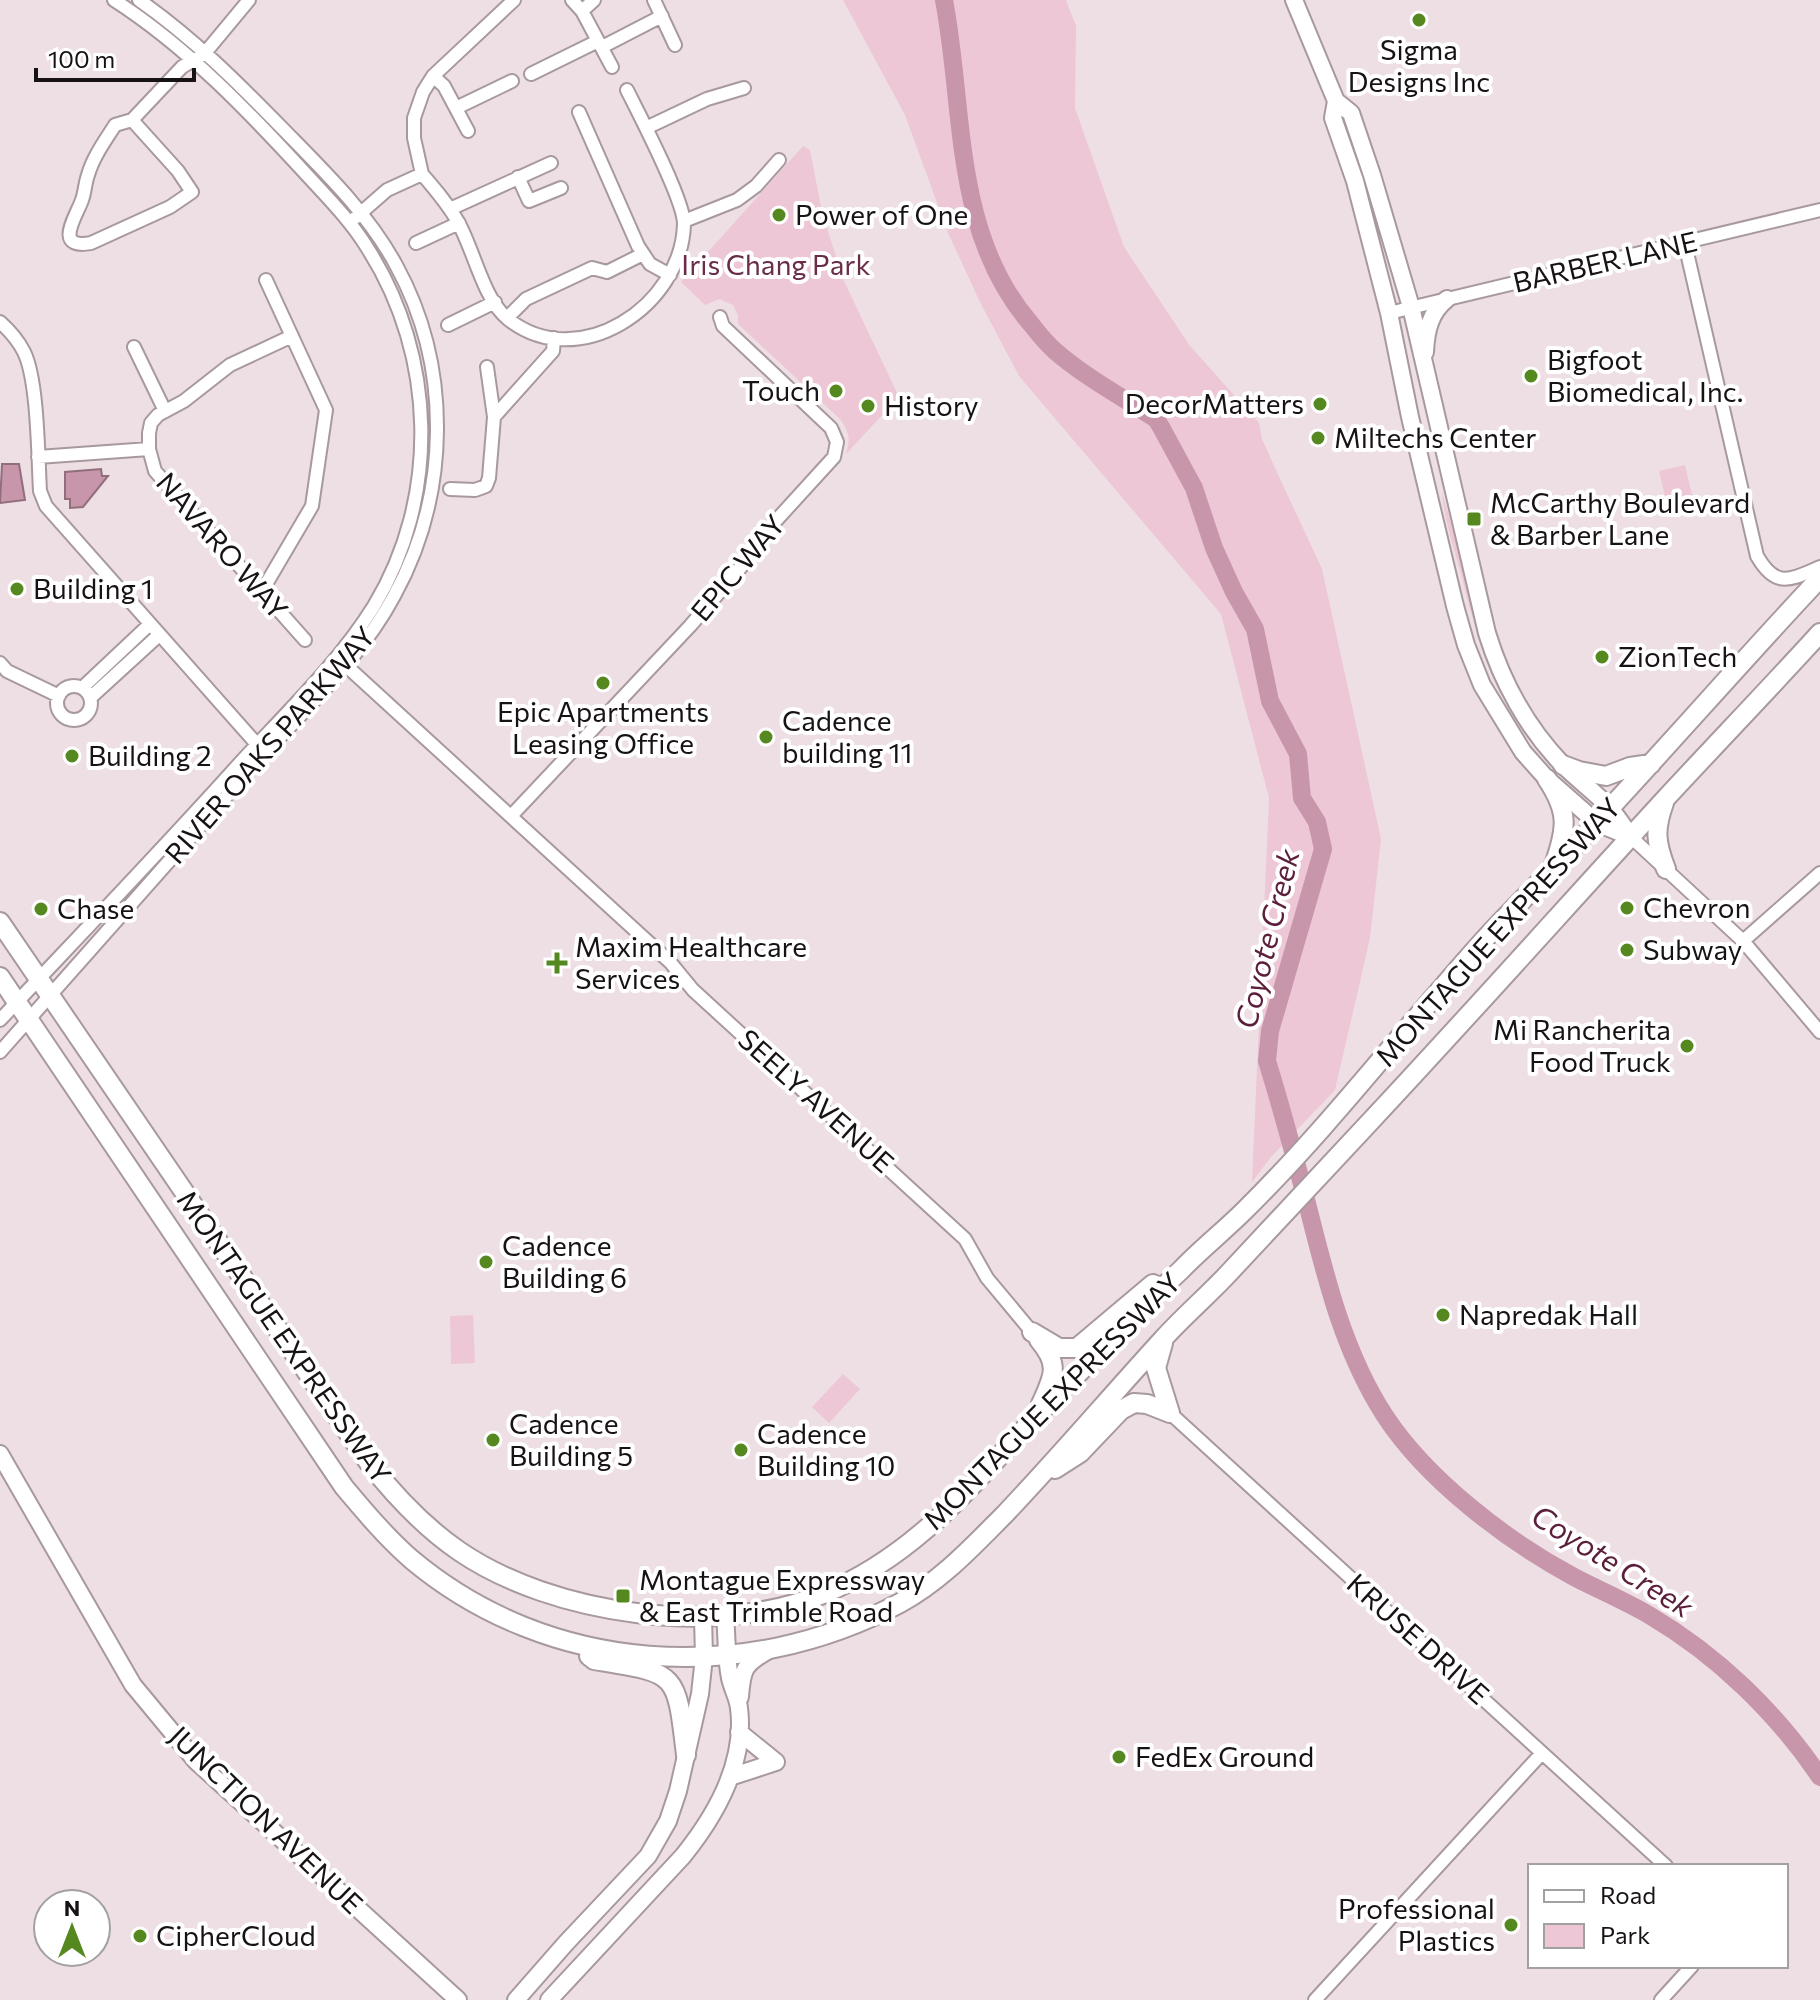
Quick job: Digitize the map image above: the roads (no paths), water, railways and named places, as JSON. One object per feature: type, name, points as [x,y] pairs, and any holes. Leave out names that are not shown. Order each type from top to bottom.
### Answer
[{"type":"highway","name":"MONTAGUE EXPRESSWAY","points":[[0,922],[369,1463],[391,1491],[433,1531],[463,1554],[502,1574],[556,1596],[631,1612],[725,1616],[795,1604],[852,1581],[889,1559],[958,1502],[1034,1419],[1183,1267],[1252,1203],[1483,941],[1552,872],[1820,578]]},
{"type":"highway","name":"MONTAGUE EXPRESSWAY","points":[[0,977],[344,1487],[410,1558],[499,1616],[570,1643],[602,1649],[704,1657],[770,1650],[841,1630],[907,1600],[963,1558],[1167,1335],[1363,1130],[1819,634]]},
{"type":"highway","points":[[1563,765],[1606,776],[1630,767],[1651,764]]},
{"type":"highway","points":[[1547,779],[1560,799],[1566,822],[1552,872]]},
{"type":"highway","points":[[1666,798],[1657,822],[1657,846],[1666,869]]},
{"type":"highway","points":[[1032,1332],[1059,1348],[1077,1348],[1145,1290],[1183,1267]]},
{"type":"highway","points":[[1032,1332],[1046,1348],[1054,1368],[1053,1379],[1034,1419]]},
{"type":"highway","points":[[1167,1335],[1158,1354],[1156,1368],[1170,1413]]},
{"type":"highway","points":[[1036,1481],[1080,1453],[1121,1410],[1134,1403],[1170,1413]]},
{"type":"highway","points":[[570,1643],[594,1660],[658,1672],[670,1681],[681,1711],[686,1755]]},
{"type":"main road","points":[[1294,0],[1336,101],[1351,113],[1411,307],[1488,638],[1515,701],[1540,738],[1563,765],[1610,808],[1631,837]]},
{"type":"main road","points":[[1336,101],[1333,118],[1355,181],[1389,313],[1412,426],[1466,645],[1482,685],[1523,752],[1547,779],[1597,823],[1631,837]]},
{"type":"main road","points":[[1424,365],[1430,319],[1447,299]]},
{"type":"main road","name":"JUNCTION AVENUE","points":[[0,1454],[133,1685],[196,1761],[458,2000]]},
{"type":"main road","points":[[725,1616],[729,1677],[739,1707]]},
{"type":"main road","points":[[516,2000],[648,1856],[668,1821],[700,1694],[704,1657],[703,1617]]},
{"type":"main road","points":[[549,2000],[700,1834],[715,1812],[730,1777],[739,1732],[742,1673],[751,1661],[770,1650]]},
{"type":"main road","points":[[730,1777],[776,1762],[739,1732]]},
{"type":"street","name":"RIVER OAKS PARKWAY","points":[[114,0],[194,61],[262,127],[350,223],[380,268],[405,324],[418,381],[421,451],[414,506],[395,564],[375,604],[340,660]]},
{"type":"street","name":"RIVER OAKS PARKWAY","points":[[0,1052],[217,807],[220,795],[385,612],[413,555],[430,500],[437,440],[434,381],[420,318],[395,264],[360,213],[255,99],[205,53],[139,0]]},
{"type":"street","points":[[132,120],[178,171],[192,192],[170,207],[91,243],[82,245],[74,242],[70,235],[70,223],[82,202],[89,173],[115,125],[132,120],[182,67],[205,53],[249,0]]},
{"type":"street","points":[[514,0],[433,76],[423,92],[414,118],[414,138],[422,174],[459,223],[495,302],[507,318],[531,333],[567,340],[608,332],[649,304],[670,275],[681,247],[684,221],[627,90]]},
{"type":"street","points":[[572,0],[582,11],[612,67]]},
{"type":"street","points":[[582,11],[594,0]]},
{"type":"street","points":[[654,0],[675,45]]},
{"type":"street","points":[[531,74],[662,16]]},
{"type":"street","points":[[433,76],[444,86],[468,131]]},
{"type":"street","points":[[456,108],[512,81]]},
{"type":"street","points":[[646,128],[707,99],[744,88]]},
{"type":"street","points":[[579,112],[643,254],[650,264],[670,275]]},
{"type":"street","points":[[684,221],[737,200],[756,186],[779,160]]},
{"type":"street","points":[[450,209],[551,163]]},
{"type":"street","points":[[350,223],[387,190],[422,174]]},
{"type":"street","points":[[518,177],[529,201],[561,188]]},
{"type":"street","name":"BARBER LANE","points":[[1389,313],[1820,210]]},
{"type":"street","points":[[416,243],[459,223]]},
{"type":"street","points":[[1685,244],[1757,556],[1766,572],[1778,579],[1793,579],[1820,567]]},
{"type":"street","points":[[507,318],[526,299],[592,268],[607,272],[643,254]]},
{"type":"street","points":[[262,591],[312,506],[326,410],[266,280]]},
{"type":"street","points":[[448,325],[495,302]]},
{"type":"street","name":"EPIC WAY","points":[[512,815],[690,626],[741,567],[772,525],[834,457],[837,442],[831,428],[723,326],[720,317]]},
{"type":"street","points":[[0,322],[14,335],[26,354],[34,396],[40,491],[46,506],[261,749]]},
{"type":"street","points":[[134,347],[165,411],[200,390],[230,365],[292,336]]},
{"type":"street","points":[[494,417],[553,351],[554,338]]},
{"type":"street","points":[[450,489],[475,490],[486,486],[489,478],[494,417],[487,367]]},
{"type":"street","name":"NAVARO WAY","points":[[165,411],[151,423],[149,449],[155,471],[305,640]]},
{"type":"street","points":[[38,457],[149,449]]},
{"type":"street","points":[[86,693],[69,687],[59,696],[59,710],[70,719],[80,718],[88,712],[86,693],[150,624]]},
{"type":"street","points":[[86,693],[159,635]]},
{"type":"street","name":"SEELY AVENUE","points":[[340,660],[512,815],[566,869],[670,962],[693,990],[965,1239],[987,1278],[1032,1332]]},
{"type":"street","points":[[0,663],[7,671],[59,696]]},
{"type":"street","name":"RIVER OAKS PARKWAY","points":[[0,1020],[188,821],[261,749]]},
{"type":"street","points":[[143,889],[149,873],[182,836],[188,821]]},
{"type":"street","points":[[1631,837],[1743,941],[1820,1032]]},
{"type":"street","points":[[1743,941],[1820,873]]},
{"type":"street","name":"KRUSE DRIVE","points":[[1170,1413],[1664,1864]]},
{"type":"street","points":[[1315,2000],[1542,1753]]},
{"type":"street","points":[[1661,2000],[1690,1968]]},
{"type":"waterway","name":"Coyote Creek","points":[[944,0],[966,169],[974,210],[987,250],[1005,288],[1048,345],[1079,370],[1156,419],[1161,427],[1194,488],[1214,548],[1255,629],[1270,701],[1298,754],[1302,798],[1317,822],[1323,849],[1270,1031],[1267,1061],[1329,1288],[1358,1367],[1402,1440],[1446,1486],[1522,1546],[1574,1577],[1649,1615],[1698,1648],[1764,1708],[1820,1777]]},
{"type":"place","name":"Sigma Designs Inc","points":[[1419,20]]},
{"type":"place","name":"Power of One","points":[[779,215]]},
{"type":"place","name":"Bigfoot Biomedical, Inc.","points":[[1531,376]]},
{"type":"place","name":"Touch","points":[[836,391]]},
{"type":"place","name":"DecorMatters","points":[[1320,404]]},
{"type":"place","name":"History","points":[[868,406]]},
{"type":"place","name":"Miltechs Center","points":[[1318,438]]},
{"type":"place","name":"McCarthy Boulevard & Barber Lane","points":[[1474,519]]},
{"type":"place","name":"Building 1","points":[[17,589]]},
{"type":"place","name":"ZionTech","points":[[1602,657]]},
{"type":"place","name":"Epic Apartments Leasing Office","points":[[603,683]]},
{"type":"place","name":"Cadence building 11","points":[[766,737]]},
{"type":"place","name":"Building 2","points":[[72,756]]},
{"type":"place","name":"Chevron","points":[[1627,908]]},
{"type":"place","name":"Chase","points":[[41,909]]},
{"type":"place","name":"Subway","points":[[1627,950]]},
{"type":"place","name":"Maxim Healthcare Services","points":[[557,963]]},
{"type":"place","name":"Mi Rancherita Food Truck","points":[[1687,1046]]},
{"type":"place","name":"Cadence Building 6","points":[[486,1262]]},
{"type":"place","name":"Napredak Hall","points":[[1443,1315]]},
{"type":"place","name":"Cadence Building 5","points":[[493,1440]]},
{"type":"place","name":"Cadence Building 10","points":[[741,1450]]},
{"type":"place","name":"Montague Expressway & East Trimble Road","points":[[623,1596]]},
{"type":"place","name":"FedEx Ground","points":[[1119,1757]]},
{"type":"place","name":"Professional Plastics","points":[[1511,1925]]},
{"type":"place","name":"CipherCloud","points":[[140,1936]]},
{"type":"park label","name":"Iris Chang Park","points":[[776,265]]}]
